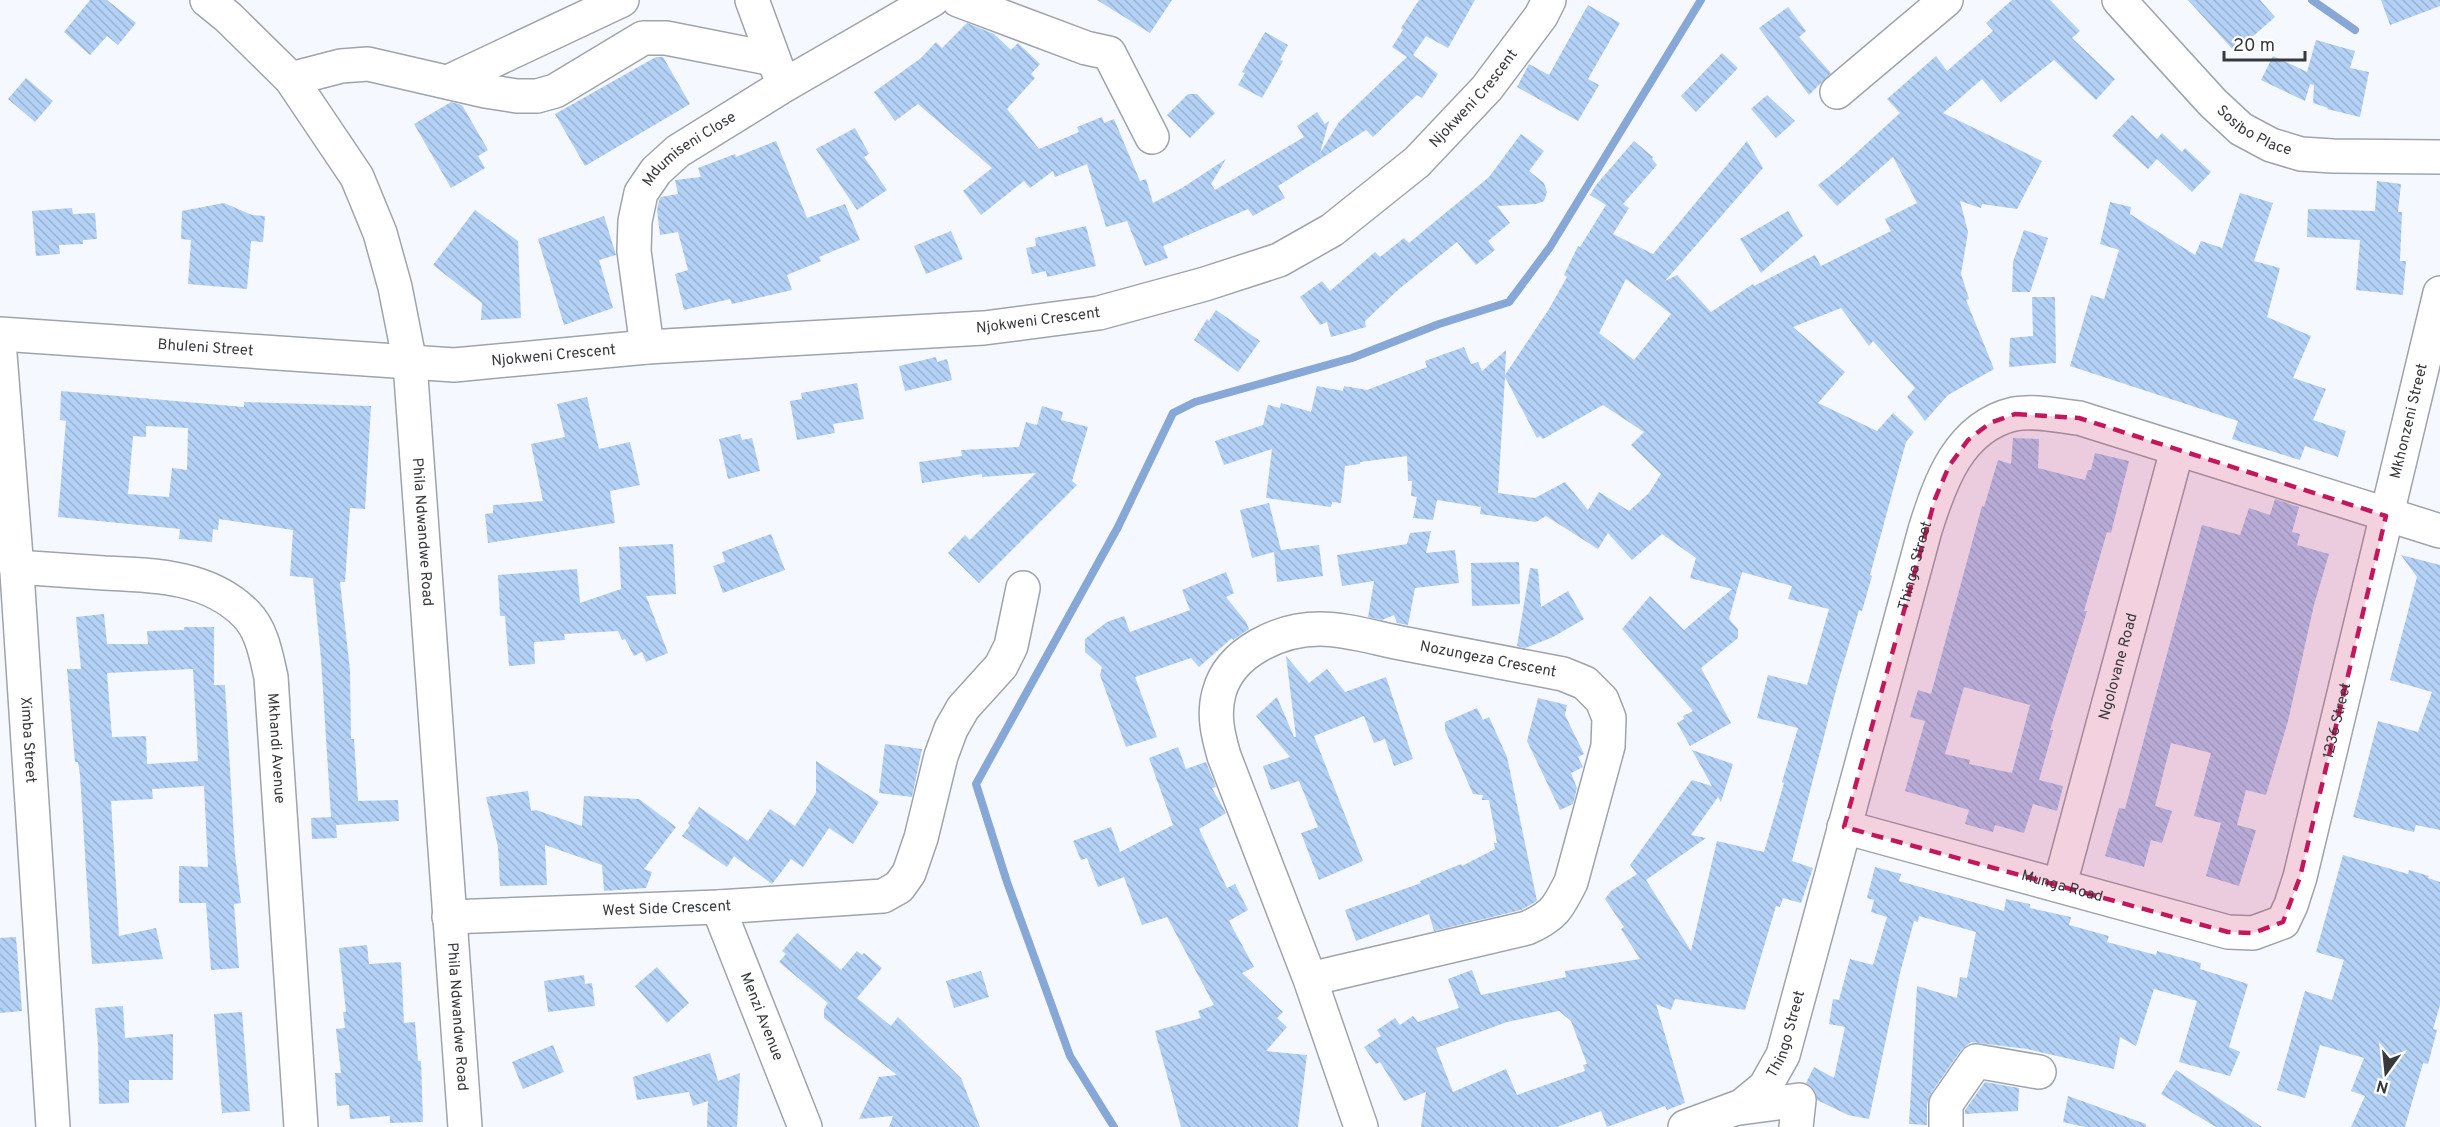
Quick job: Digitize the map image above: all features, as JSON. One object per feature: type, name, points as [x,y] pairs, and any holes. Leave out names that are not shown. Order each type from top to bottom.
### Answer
[{"type":"street","name":"Phila Ndwandwe Road","points":[[207,0],[228,17],[291,79],[357,177],[380,233],[392,276],[410,363],[465,1127]]},
{"type":"street","points":[[448,82],[622,0]]},
{"type":"street","points":[[752,0],[778,73]]},
{"type":"street","name":"Mdumiseni Close","points":[[647,347],[634,251],[635,221],[641,193],[656,171],[778,73],[932,0]]},
{"type":"street","points":[[958,0],[1109,53],[1152,136]]},
{"type":"street","points":[[1027,0],[1092,48]]},
{"type":"street","name":"Njokweni Crescent","points":[[410,363],[454,365],[647,347],[984,328],[1088,315],[1205,284],[1279,260],[1332,230],[1417,162],[1487,88],[1541,16],[1550,0]]},
{"type":"street","points":[[1837,92],[1946,0]]},
{"type":"street","name":"Sosibo Place","points":[[2119,0],[2213,103],[2241,129],[2271,145],[2301,154],[2440,157]]},
{"type":"street","points":[[291,79],[341,66],[368,64],[507,95],[537,96],[555,90],[644,38],[666,38],[778,73]]},
{"type":"street","name":"Mkhonzeni Street","points":[[2386,516],[2440,292]]},
{"type":"street","name":"Bhuleni Street","points":[[0,334],[410,363]]},
{"type":"street","name":"Ximba Street","points":[[0,354],[11,560],[53,1127]]},
{"type":"street","name":"Thingo Street","points":[[1685,1127],[1738,1108],[1765,1087],[1783,1055],[1935,499],[1949,466],[1968,440],[1990,423],[2015,414],[2045,414],[2079,418],[2386,516],[2440,531]]},
{"type":"street","name":"Ngolovane Road","points":[[2060,885],[2176,450]]},
{"type":"street","name":"1236 Street","points":[[2283,922],[2300,877],[2386,516]]},
{"type":"street","name":"Mkhandi Avenue","points":[[11,560],[159,576],[197,584],[224,597],[247,615],[264,645],[271,677],[301,1127]]},
{"type":"street","name":"West Side Crescent","points":[[449,917],[718,907],[883,896],[898,886],[909,873],[921,838],[941,756],[951,729],[963,708],[1001,666],[1011,646],[1023,588]]},
{"type":"street","name":"Nozungeza Crescent","points":[[1310,979],[1527,928],[1547,919],[1561,902],[1571,882],[1608,746],[1609,718],[1602,700],[1585,683],[1563,674],[1321,629],[1280,634],[1246,653],[1219,691],[1216,711],[1217,731],[1224,756],[1310,979],[1361,1127]]},
{"type":"street","name":"Munga Road","points":[[1844,827],[2229,932],[2253,933],[2283,922]]},
{"type":"street","name":"Menzi Avenue","points":[[718,907],[805,1127]]},
{"type":"street","points":[[1946,1127],[1946,1104],[1976,1061],[2039,1072]]},
{"type":"street","points":[[1738,1108],[1799,1100],[1796,1127]]},
{"type":"highlighted area","points":[[2015,414],[2079,418],[2386,516],[2300,877],[2283,922],[2253,933],[2228,932],[1844,827],[1935,499],[1949,466],[1968,440],[1990,423]]},
{"type":"building","points":[[90,0],[107,0],[136,23],[118,45],[107,36],[90,55],[64,32]]},
{"type":"building","points":[[1097,0],[1172,0],[1150,33]]},
{"type":"building","points":[[1419,0],[1475,0],[1448,48],[1426,36],[1413,55],[1438,74],[1422,98],[1417,95],[1373,137],[1366,130],[1278,186],[1285,198],[1253,216],[1248,209],[1163,246],[1168,258],[1145,266],[1127,221],[1106,227],[1087,164],[1055,177],[1053,171],[1030,188],[1024,181],[981,215],[963,191],[992,168],[918,104],[895,121],[874,92],[921,58],[936,42],[942,48],[967,23],[994,34],[1011,50],[1018,43],[1040,64],[1031,74],[1035,78],[1007,109],[1039,149],[1079,132],[1077,127],[1102,117],[1104,123],[1114,119],[1140,181],[1146,179],[1153,203],[1182,188],[1226,159],[1211,184],[1215,190],[1304,137],[1297,126],[1317,112],[1325,124],[1329,121],[1320,153],[1339,122],[1407,57],[1392,47]]},
{"type":"building","points":[[2012,0],[2050,0],[2080,31],[2072,38],[2115,79],[2096,100],[2054,60],[2001,102],[1982,79],[1943,113],[2042,161],[2017,209],[1982,204],[1981,208],[1960,201],[1968,232],[1961,274],[1969,299],[1966,300],[1994,369],[1948,395],[1925,421],[1907,397],[1915,388],[1873,341],[1869,346],[1841,308],[1793,327],[1845,372],[1818,403],[1877,431],[1893,413],[1914,432],[1906,442],[1870,575],[1872,576],[1862,611],[1859,610],[1837,686],[1792,861],[1813,868],[1801,903],[1783,898],[1780,907],[1776,906],[1745,1010],[1675,999],[1671,1010],[1656,1004],[1685,1103],[1667,1110],[1665,1106],[1607,1127],[1601,1111],[1557,1127],[1421,1127],[1426,1092],[1404,1101],[1380,1062],[1376,1064],[1364,1047],[1381,1036],[1377,1030],[1395,1018],[1400,1025],[1413,1016],[1418,1022],[1459,1008],[1448,979],[1472,970],[1481,995],[1566,977],[1565,971],[1640,959],[1621,929],[1624,927],[1605,899],[1611,891],[1637,874],[1630,865],[1692,780],[1712,786],[1692,750],[1733,764],[1721,802],[1718,797],[1691,835],[1706,838],[1646,880],[1691,951],[1717,841],[1764,852],[1784,783],[1782,782],[1798,728],[1757,718],[1768,675],[1807,685],[1829,609],[1788,599],[1792,586],[1742,572],[1729,619],[1738,629],[1738,638],[1701,668],[1731,723],[1690,746],[1677,723],[1684,719],[1683,716],[1693,711],[1622,629],[1650,596],[1684,630],[1732,589],[1690,578],[1696,558],[1662,534],[1632,560],[1608,533],[1598,549],[1546,516],[1536,522],[1480,514],[1481,507],[1437,500],[1433,520],[1413,518],[1417,497],[1411,496],[1412,481],[1408,481],[1407,456],[1345,466],[1341,503],[1332,502],[1331,507],[1266,498],[1272,449],[1224,465],[1215,441],[1263,425],[1268,405],[1280,408],[1281,403],[1311,412],[1317,386],[1343,391],[1344,386],[1367,390],[1427,367],[1425,361],[1464,347],[1471,364],[1478,362],[1482,371],[1506,350],[1505,375],[1549,309],[1567,277],[1564,275],[1578,246],[1580,247],[1606,205],[1590,195],[1634,141],[1653,157],[1657,165],[1623,204],[1629,208],[1613,234],[1653,254],[1747,141],[1763,168],[1665,281],[1677,275],[1711,312],[1753,284],[1754,286],[1815,255],[1821,266],[1891,231],[1885,219],[1917,203],[1893,157],[1837,206],[1818,185],[1900,113],[1887,99],[1936,56],[1947,71],[1993,31],[1986,23]],"holes":[[[1626,279],[1671,314],[1634,360],[1599,333]],[[1505,377],[1537,438],[1540,436],[1543,439],[1603,405],[1644,432],[1631,445],[1661,474],[1649,493],[1629,511],[1599,492],[1588,510],[1565,482],[1535,498],[1498,493]],[[1559,1011],[1571,1021],[1587,1064],[1583,1065],[1585,1071],[1517,1095],[1506,1069],[1453,1092],[1436,1048],[1507,1022]]]},
{"type":"building","points":[[2188,0],[2260,0],[2275,17],[2235,52]]},
{"type":"building","points":[[2381,0],[2440,0],[2440,6],[2390,25]]},
{"type":"building","points":[[1588,5],[1620,23],[1588,79],[1599,85],[1578,121],[1517,87],[1529,64],[1549,75]]},
{"type":"building","points":[[1788,7],[1806,31],[1799,37],[1831,73],[1809,95],[1759,28]]},
{"type":"building","points":[[1265,32],[1288,45],[1280,60],[1283,61],[1262,98],[1238,85],[1245,73],[1242,72]]},
{"type":"building","points":[[2316,40],[2355,51],[2350,68],[2369,72],[2360,117],[2313,103],[2314,85],[2310,84],[2305,101],[2261,80],[2273,56],[2307,72]]},
{"type":"building","points":[[1722,53],[1738,68],[1696,112],[1681,96]]},
{"type":"building","points":[[656,57],[663,57],[690,104],[585,166],[555,114]]},
{"type":"building","points":[[26,78],[53,101],[35,122],[8,99]]},
{"type":"building","points":[[1188,94],[1197,94],[1215,113],[1190,138],[1167,115]]},
{"type":"building","points":[[1767,95],[1795,121],[1776,138],[1751,109]]},
{"type":"building","points":[[451,102],[462,105],[488,150],[478,156],[485,168],[451,188],[414,124]]},
{"type":"building","points":[[2132,115],[2157,139],[2162,133],[2182,152],[2185,148],[2211,172],[2192,192],[2157,159],[2148,169],[2112,136]]},
{"type":"building","points":[[855,128],[869,154],[864,157],[887,190],[857,210],[816,149]]},
{"type":"building","points":[[1521,134],[1544,151],[1529,171],[1544,183],[1547,192],[1544,201],[1536,204],[1497,206],[1510,223],[1488,241],[1495,250],[1476,265],[1457,242],[1399,289],[1365,321],[1366,327],[1331,337],[1327,322],[1320,325],[1300,297],[1322,281],[1330,291],[1375,252],[1380,257],[1404,238],[1409,243],[1489,177]]},
{"type":"building","points":[[776,141],[807,218],[845,204],[860,240],[819,257],[821,261],[787,275],[792,290],[732,304],[730,299],[684,310],[675,274],[688,270],[678,232],[660,235],[657,210],[661,197],[678,194],[675,180],[701,177],[698,168],[735,154],[736,157]]},
{"type":"building","points":[[2377,181],[2401,184],[2398,212],[2402,212],[2400,261],[2406,261],[2403,295],[2356,290],[2360,240],[2307,237],[2308,209],[2375,211]]},
{"type":"building","points":[[2240,193],[2273,203],[2254,261],[2280,268],[2267,317],[2311,336],[2293,378],[2326,389],[2313,420],[2346,431],[2338,457],[2305,446],[2300,460],[2232,439],[2238,421],[2070,366],[2091,295],[2104,299],[2119,250],[2100,244],[2110,202],[2131,207],[2130,214],[2195,255],[2201,241],[2222,248]]},
{"type":"building","points":[[224,203],[252,215],[265,216],[263,242],[251,241],[247,289],[188,284],[191,240],[181,239],[182,211]]},
{"type":"building","points":[[72,208],[73,214],[95,213],[97,239],[83,240],[83,244],[59,245],[60,254],[36,256],[32,211]]},
{"type":"building","points":[[475,210],[518,241],[521,318],[481,320],[482,303],[433,265]]},
{"type":"building","points":[[1788,211],[1803,236],[1761,273],[1740,239]]},
{"type":"building","points":[[604,216],[616,255],[599,260],[613,308],[564,325],[538,239]]},
{"type":"building","points":[[1086,226],[1096,266],[1047,277],[1046,271],[1032,274],[1026,248],[1036,246],[1035,238]]},
{"type":"building","points":[[2024,230],[2048,238],[2030,292],[2012,292],[2013,262]]},
{"type":"building","points":[[951,231],[963,259],[926,274],[914,246]]},
{"type":"building","points":[[2032,297],[2055,297],[2056,363],[2009,367],[2010,338],[2033,336]]},
{"type":"building","points":[[1216,310],[1260,341],[1238,372],[1194,340],[1207,319],[1209,321]]},
{"type":"building","points":[[936,357],[937,362],[947,359],[952,380],[905,391],[899,366]]},
{"type":"building","points":[[857,383],[864,419],[833,424],[835,433],[797,440],[790,401],[802,399],[801,393]]},
{"type":"building","points":[[61,391],[244,407],[244,402],[371,406],[365,509],[350,508],[345,582],[340,582],[350,670],[351,739],[354,739],[358,801],[398,800],[399,821],[336,825],[337,838],[312,839],[311,818],[331,817],[321,659],[313,578],[290,576],[293,530],[219,519],[218,530],[213,529],[212,542],[179,539],[180,529],[58,517],[66,421],[60,420]],"holes":[[[146,426],[188,428],[187,470],[172,468],[169,497],[128,494],[133,436],[146,437]]]},
{"type":"building","points":[[587,397],[599,449],[630,442],[640,485],[610,491],[615,523],[488,543],[485,514],[493,513],[493,505],[543,501],[531,444],[565,437],[557,404]]},
{"type":"building","points":[[1042,406],[1063,412],[1061,420],[1088,427],[1072,481],[1077,485],[979,583],[948,553],[965,535],[970,540],[1036,473],[982,477],[982,474],[922,483],[919,462],[962,456],[961,450],[1019,447],[1026,422],[1037,425]]},
{"type":"building","points":[[740,434],[742,440],[752,438],[760,471],[728,479],[719,439]]},
{"type":"building","points":[[2013,438],[2039,439],[2038,468],[2085,480],[2088,470],[2091,470],[2095,453],[2129,461],[2111,533],[2107,532],[2084,611],[2087,611],[2050,730],[2053,730],[2039,780],[2063,786],[2057,811],[2033,804],[2024,833],[1995,825],[1993,832],[1965,824],[1969,810],[1905,791],[1925,721],[1910,717],[1918,690],[1931,694],[1982,506],[1984,507],[1998,460],[2011,464]],"holes":[[[1964,687],[2030,705],[2012,773],[1969,764],[1970,760],[1945,754]]]},
{"type":"building","points":[[2275,499],[2299,507],[2292,532],[2300,534],[2297,545],[2329,554],[2314,605],[2288,721],[2266,795],[2246,790],[2237,825],[2256,830],[2239,886],[2206,876],[2221,823],[2194,816],[2211,753],[2171,743],[2155,806],[2172,811],[2162,843],[2151,840],[2144,867],[2105,856],[2119,808],[2125,809],[2202,525],[2240,535],[2249,508],[2270,515]]},
{"type":"building","points":[[1269,503],[1281,550],[1319,545],[1323,576],[1277,582],[1274,552],[1252,558],[1240,510]]},
{"type":"building","points":[[1431,531],[1426,553],[1455,550],[1459,583],[1415,588],[1408,625],[1397,623],[1394,615],[1382,620],[1368,617],[1374,581],[1342,586],[1337,555],[1407,544],[1410,533]]},
{"type":"building","points":[[771,534],[785,570],[723,593],[713,566],[725,562],[722,552]]},
{"type":"building","points":[[673,544],[676,594],[646,596],[668,653],[646,662],[642,652],[634,656],[618,631],[564,634],[565,640],[534,642],[535,664],[509,666],[505,616],[500,616],[498,575],[577,569],[580,603],[621,589],[619,547]]},
{"type":"building","points":[[2401,555],[2440,565],[2440,830],[2416,825],[2414,832],[2353,817],[2378,721],[2418,732],[2432,692],[2390,680],[2417,577]]},
{"type":"building","points":[[1519,562],[1520,604],[1472,606],[1471,563]]},
{"type":"building","points":[[1530,568],[1538,569],[1541,607],[1568,591],[1584,619],[1553,637],[1525,648],[1517,646]]},
{"type":"building","points":[[1226,572],[1234,593],[1226,597],[1249,629],[1233,640],[1232,638],[1199,667],[1191,658],[1135,677],[1157,737],[1126,747],[1100,675],[1102,667],[1085,652],[1085,639],[1107,622],[1124,616],[1130,632],[1190,610],[1182,590]]},
{"type":"building","points":[[104,614],[107,644],[148,644],[147,631],[214,627],[214,685],[225,685],[235,854],[241,903],[234,904],[239,968],[211,970],[206,903],[179,903],[179,866],[208,867],[204,786],[152,789],[153,799],[111,801],[119,936],[156,928],[163,959],[92,964],[80,775],[78,762],[75,762],[67,669],[81,669],[76,617]],"holes":[[[193,669],[198,761],[147,764],[146,736],[112,737],[107,673]]]},
{"type":"building","points":[[1286,656],[1309,683],[1327,669],[1345,692],[1386,677],[1413,759],[1394,766],[1385,739],[1374,743],[1364,716],[1314,736],[1363,861],[1319,880],[1301,833],[1318,827],[1299,781],[1271,790],[1263,766],[1290,757],[1256,716],[1277,697],[1294,737],[1296,737]]},
{"type":"building","points":[[1538,698],[1567,705],[1565,715],[1584,754],[1578,757],[1583,767],[1571,773],[1577,788],[1573,804],[1560,810],[1527,741]]},
{"type":"building","points":[[1477,708],[1483,720],[1489,717],[1507,757],[1537,901],[1521,910],[1434,931],[1429,914],[1356,941],[1345,910],[1421,883],[1420,881],[1461,864],[1462,866],[1495,849],[1494,843],[1497,843],[1489,800],[1482,800],[1483,795],[1473,794],[1445,730],[1445,722]]},
{"type":"building","points":[[885,744],[922,749],[912,797],[879,793]]},
{"type":"building","points":[[1178,747],[1186,769],[1206,762],[1216,787],[1212,788],[1226,813],[1199,829],[1227,888],[1235,884],[1248,910],[1229,921],[1254,967],[1242,973],[1283,1012],[1277,1018],[1287,1027],[1266,1051],[1307,1055],[1298,1127],[1181,1127],[1155,1031],[1201,1018],[1198,1011],[1214,1005],[1167,917],[1142,925],[1124,877],[1098,887],[1087,858],[1081,860],[1073,841],[1111,827],[1120,852],[1173,825],[1149,758]]},
{"type":"building","points":[[816,761],[879,802],[853,844],[829,828],[803,867],[791,859],[772,884],[734,856],[727,867],[682,836],[699,807],[748,841],[770,809],[795,826],[816,793]]},
{"type":"building","points":[[528,791],[531,811],[536,810],[582,826],[584,796],[639,799],[676,827],[644,869],[652,872],[646,888],[604,891],[602,865],[545,845],[547,885],[500,886],[498,847],[486,797]]},
{"type":"building","points":[[2343,855],[2408,874],[2409,870],[2440,882],[2440,1005],[2433,1029],[2437,1030],[2428,1064],[2423,1063],[2405,1127],[2351,1127],[2365,1096],[2351,1091],[2364,1058],[2320,1045],[2305,1098],[2277,1090],[2305,991],[2332,1000],[2344,960],[2316,952]]},
{"type":"building","points":[[1875,867],[1901,874],[1899,881],[2004,911],[2006,899],[2030,904],[2030,908],[2071,917],[2069,925],[2109,936],[2107,942],[2156,955],[2157,951],[2201,963],[2200,969],[2248,984],[2229,1047],[2240,1052],[2230,1076],[2179,1062],[2197,1001],[2154,989],[2136,1046],[2120,1037],[2114,1069],[2027,1049],[1971,1042],[1961,1050],[1931,1093],[1927,1104],[1927,1125],[1909,1124],[1917,986],[1957,998],[1960,977],[1967,978],[1976,932],[1919,916],[1918,922],[1914,921],[1900,973],[1869,1119],[1848,1115],[1817,1100],[1815,1091],[1806,1083],[1814,1067],[1834,1078],[1845,1027],[1829,1024],[1833,999],[1839,1000],[1850,959],[1873,965],[1887,917],[1871,912],[1874,900],[1867,898]]},
{"type":"building","points":[[797,933],[841,970],[857,951],[862,955],[864,953],[882,968],[857,998],[891,1026],[898,1017],[961,1078],[980,1127],[889,1127],[893,1116],[859,1119],[879,1077],[897,1075],[824,1018],[824,1009],[828,1003],[779,962],[786,954],[782,951]]},
{"type":"building","points":[[16,937],[22,1011],[0,1013],[0,938]]},
{"type":"building","points":[[367,945],[369,964],[401,962],[404,1023],[415,1022],[418,1061],[421,1061],[423,1122],[390,1123],[390,1116],[350,1119],[349,1105],[337,1106],[335,1073],[341,1073],[336,1029],[345,1028],[343,1012],[346,1012],[339,948]]},
{"type":"building","points":[[657,967],[689,1003],[667,1023],[635,986]]},
{"type":"building","points":[[981,971],[989,997],[954,1008],[946,981]]},
{"type":"building","points":[[584,975],[585,984],[592,983],[595,1006],[548,1012],[544,981]]},
{"type":"building","points":[[123,1006],[125,1038],[173,1034],[173,1080],[129,1080],[129,1103],[99,1104],[95,1008]]},
{"type":"building","points":[[242,1012],[250,1111],[222,1113],[214,1014]]},
{"type":"building","points":[[553,1045],[564,1072],[523,1089],[512,1062]]},
{"type":"building","points":[[710,1053],[718,1081],[740,1073],[737,1127],[707,1127],[708,1101],[693,1106],[689,1092],[637,1100],[633,1077]]},
{"type":"building","points":[[2176,1070],[2262,1127],[2216,1127],[2161,1094]]},
{"type":"building","points":[[1985,1082],[2019,1088],[2018,1111],[1965,1114],[1965,1110]]},
{"type":"building","points":[[2068,1096],[2146,1124],[2146,1127],[2085,1127],[2063,1122]]},
{"type":"waterway","points":[[1114,1127],[1070,1056],[1007,882],[976,784],[1118,527],[1173,413],[1195,402],[1352,358],[1439,324],[1509,302],[1550,247],[1701,0]]},
{"type":"waterway","points":[[2312,0],[2355,30]]}]
